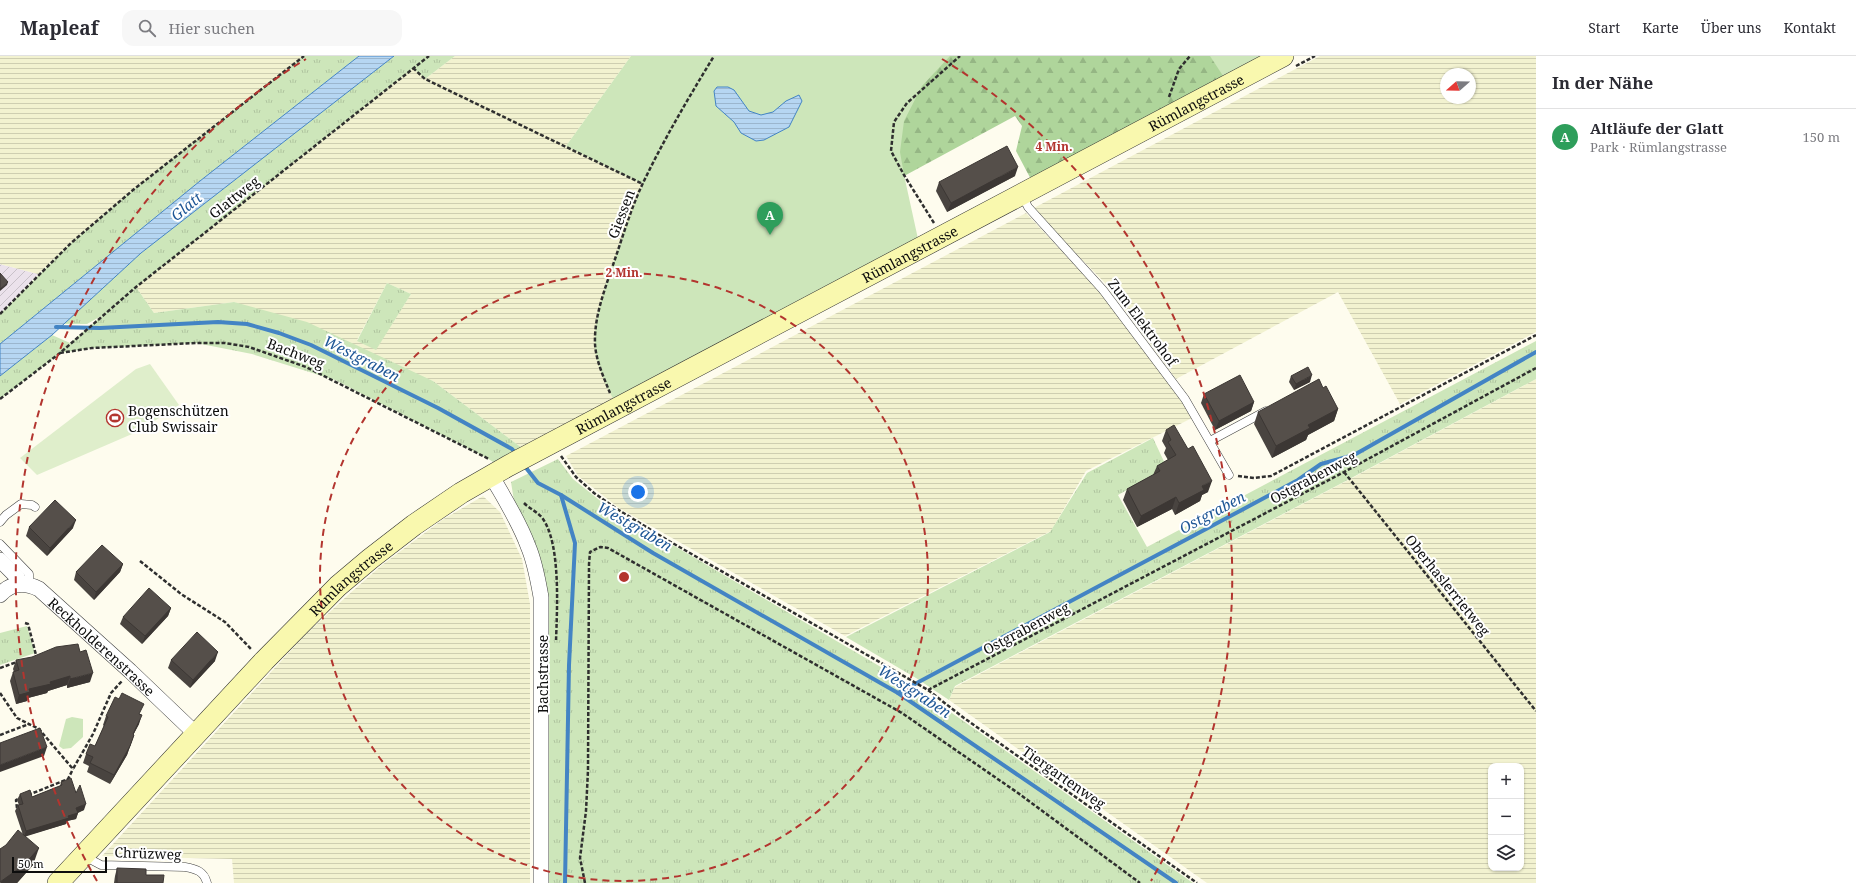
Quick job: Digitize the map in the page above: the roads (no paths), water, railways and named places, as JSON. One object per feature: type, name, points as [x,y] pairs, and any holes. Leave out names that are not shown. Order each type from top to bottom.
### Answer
[{"type":"street","name":"Rümlangstrasse","points":[[58,883],[264,661],[338,586],[414,525],[499,471],[530,454],[1283,56]]},
{"type":"street","name":"Bachstrasse","points":[[499,471],[517,521],[529,547],[536,572],[540,597],[541,883]]},
{"type":"street","name":"Reckholderenstrasse","points":[[0,560],[25,584],[39,589],[130,671],[196,735]]},
{"type":"street","points":[[0,595],[4,590],[25,584]]},
{"type":"lane","name":"Zum Elektrohof","points":[[1021,195],[1028,207],[1103,290],[1185,399],[1229,475]]},
{"type":"lane","points":[[1210,441],[1272,408]]},
{"type":"lane","points":[[0,522],[6,515],[22,504],[32,505],[35,507]]},
{"type":"lane","points":[[0,544],[29,574],[25,584]]},
{"type":"lane","name":"Chrüzweg","points":[[83,856],[101,865],[184,867],[198,869],[205,877],[207,883]]},
{"type":"water","name":"Glatt","points":[[359,56],[394,56],[141,253],[52,335],[0,376],[0,344],[200,181]]},
{"type":"water","points":[[717,87],[728,87],[734,90],[749,111],[761,115],[773,112],[786,101],[799,95],[802,101],[789,127],[764,140],[756,141],[741,133],[734,122],[716,106],[714,91]]},
{"type":"waterway","name":"Westgraben","points":[[56,327],[100,328],[218,322],[247,324],[279,333],[311,345],[438,408],[512,449],[517,455]]},
{"type":"waterway","name":"Ostgraben","points":[[898,693],[1298,480],[1321,464],[1354,455],[1536,352]]},
{"type":"waterway","name":"Westgraben","points":[[523,464],[538,483],[561,495],[653,553],[898,693],[1176,883]]},
{"type":"waterway","points":[[561,495],[575,543],[569,665],[565,883]]},
{"type":"place","name":"Altläufe der Glatt","points":[[770,235]]},
{"type":"place","name":"Bogenschützen Club Swissair","points":[[115,418]]}]
